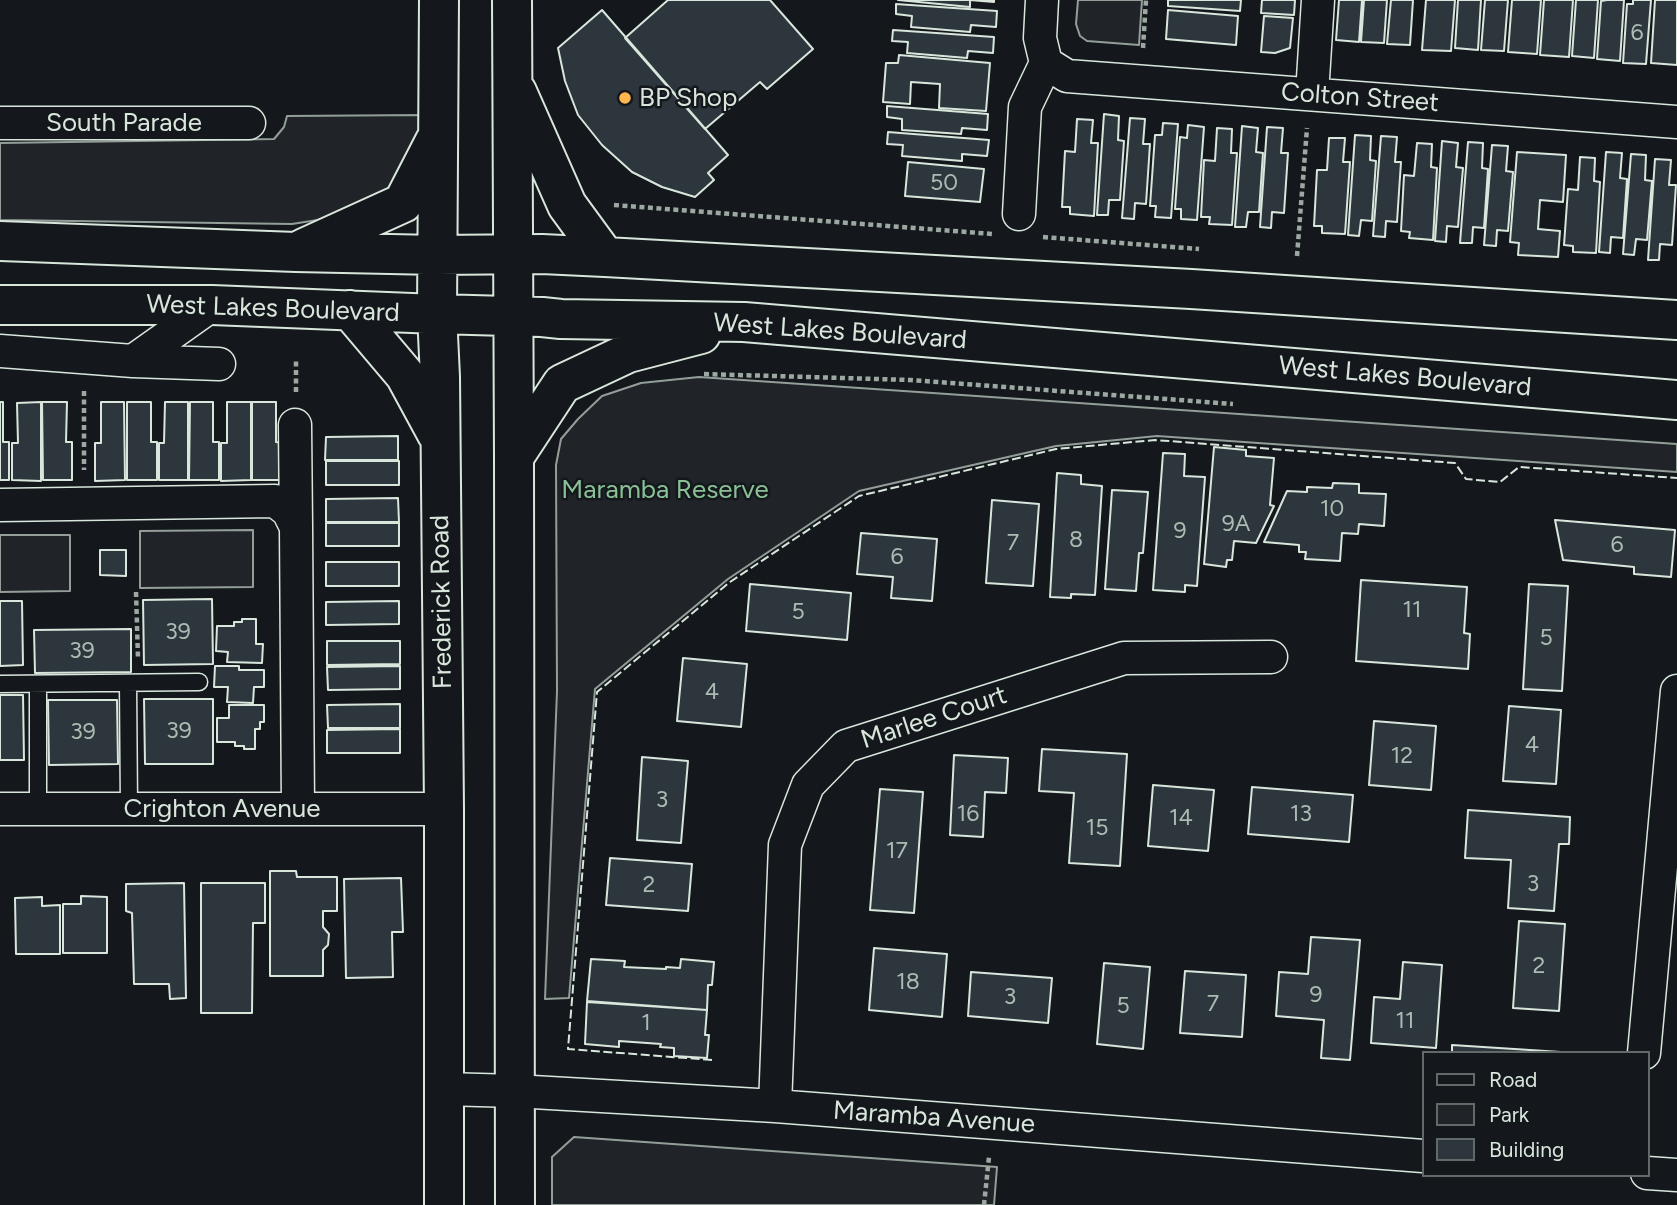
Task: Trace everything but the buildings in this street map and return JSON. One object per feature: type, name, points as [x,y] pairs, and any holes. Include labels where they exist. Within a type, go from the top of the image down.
[{"type":"main road","name":"Frederick Road","points":[[439,0],[437,314],[444,809],[444,1205]]},
{"type":"main road","points":[[512,0],[515,1205]]},
{"type":"main road","points":[[512,81],[567,205],[605,257]]},
{"type":"main road","points":[[296,252],[403,203],[438,135]]},
{"type":"main road","points":[[0,241],[296,252],[605,257],[1191,289],[1677,320]]},
{"type":"main road","name":"West Lakes Boulevard","points":[[0,304],[212,305],[561,319],[744,322],[1677,400]]},
{"type":"main road","points":[[350,310],[405,375],[440,439]]},
{"type":"main road","points":[[514,457],[562,384],[628,353],[744,322]]},
{"type":"street","points":[[1018,228],[1025,107],[1046,63],[1040,38],[1042,0]]},
{"type":"street","points":[[1312,94],[1318,0]]},
{"type":"street","name":"Colton Street","points":[[1046,63],[1068,76],[1677,122]]},
{"type":"street","name":"South Parade","points":[[0,123],[249,123]]},
{"type":"street","points":[[133,360],[212,305]]},
{"type":"street","points":[[0,351],[219,364]]},
{"type":"street","points":[[295,425],[298,809]]},
{"type":"street","points":[[0,505],[275,501],[288,511],[296,527]]},
{"type":"street","name":"Marlee Court","points":[[775,1106],[785,845],[808,785],[846,746],[1124,658],[1272,657]]},
{"type":"street","points":[[1644,1051],[1677,691]]},
{"type":"street","name":"Crighton Avenue","points":[[0,809],[444,809]]},
{"type":"street","name":"Maramba Avenue","points":[[444,1089],[775,1106],[1422,1156]]},
{"type":"street","points":[[1649,1173],[1677,1175]]},
{"type":"lane","points":[[0,684],[199,682]]},
{"type":"lane","points":[[128,683],[129,809]]},
{"type":"lane","points":[[38,684],[38,809]]},
{"type":"path","points":[[1142,50],[1146,0]]},
{"type":"path","points":[[1284,255],[1297,256],[1307,125]]},
{"type":"path","points":[[604,205],[1018,228],[1202,249]]},
{"type":"path","points":[[692,374],[911,380],[1245,405]]},
{"type":"path","points":[[83,386],[84,474]]},
{"type":"path","points":[[984,1205],[993,1123]]},
{"type":"green space","points":[[1078,0],[1142,0],[1139,45],[1087,41],[1080,36],[1076,24]]},
{"type":"green space","points":[[425,115],[420,140],[385,195],[343,216],[292,224],[0,220],[0,143],[274,139],[284,127],[287,116]]},
{"type":"green space","name":"Maramba Reserve","points":[[699,377],[1677,444],[1677,472],[1157,436],[1056,446],[859,491],[728,579],[595,689],[569,998],[545,999],[557,691],[556,465],[561,439],[602,396],[641,383]]},
{"type":"green space","points":[[253,530],[253,587],[140,588],[140,531]]},
{"type":"green space","points":[[0,535],[70,535],[70,591],[0,592]]},
{"type":"green space","points":[[574,1137],[997,1167],[994,1205],[552,1205],[552,1157]]},
{"type":"fence","points":[[712,1060],[568,1049],[597,692],[730,582],[859,496],[1056,449],[1155,440],[1455,463],[1466,479],[1500,482],[1519,467],[1677,478]]},
{"type":"place","name":"BP Shop","points":[[625,98]]}]
